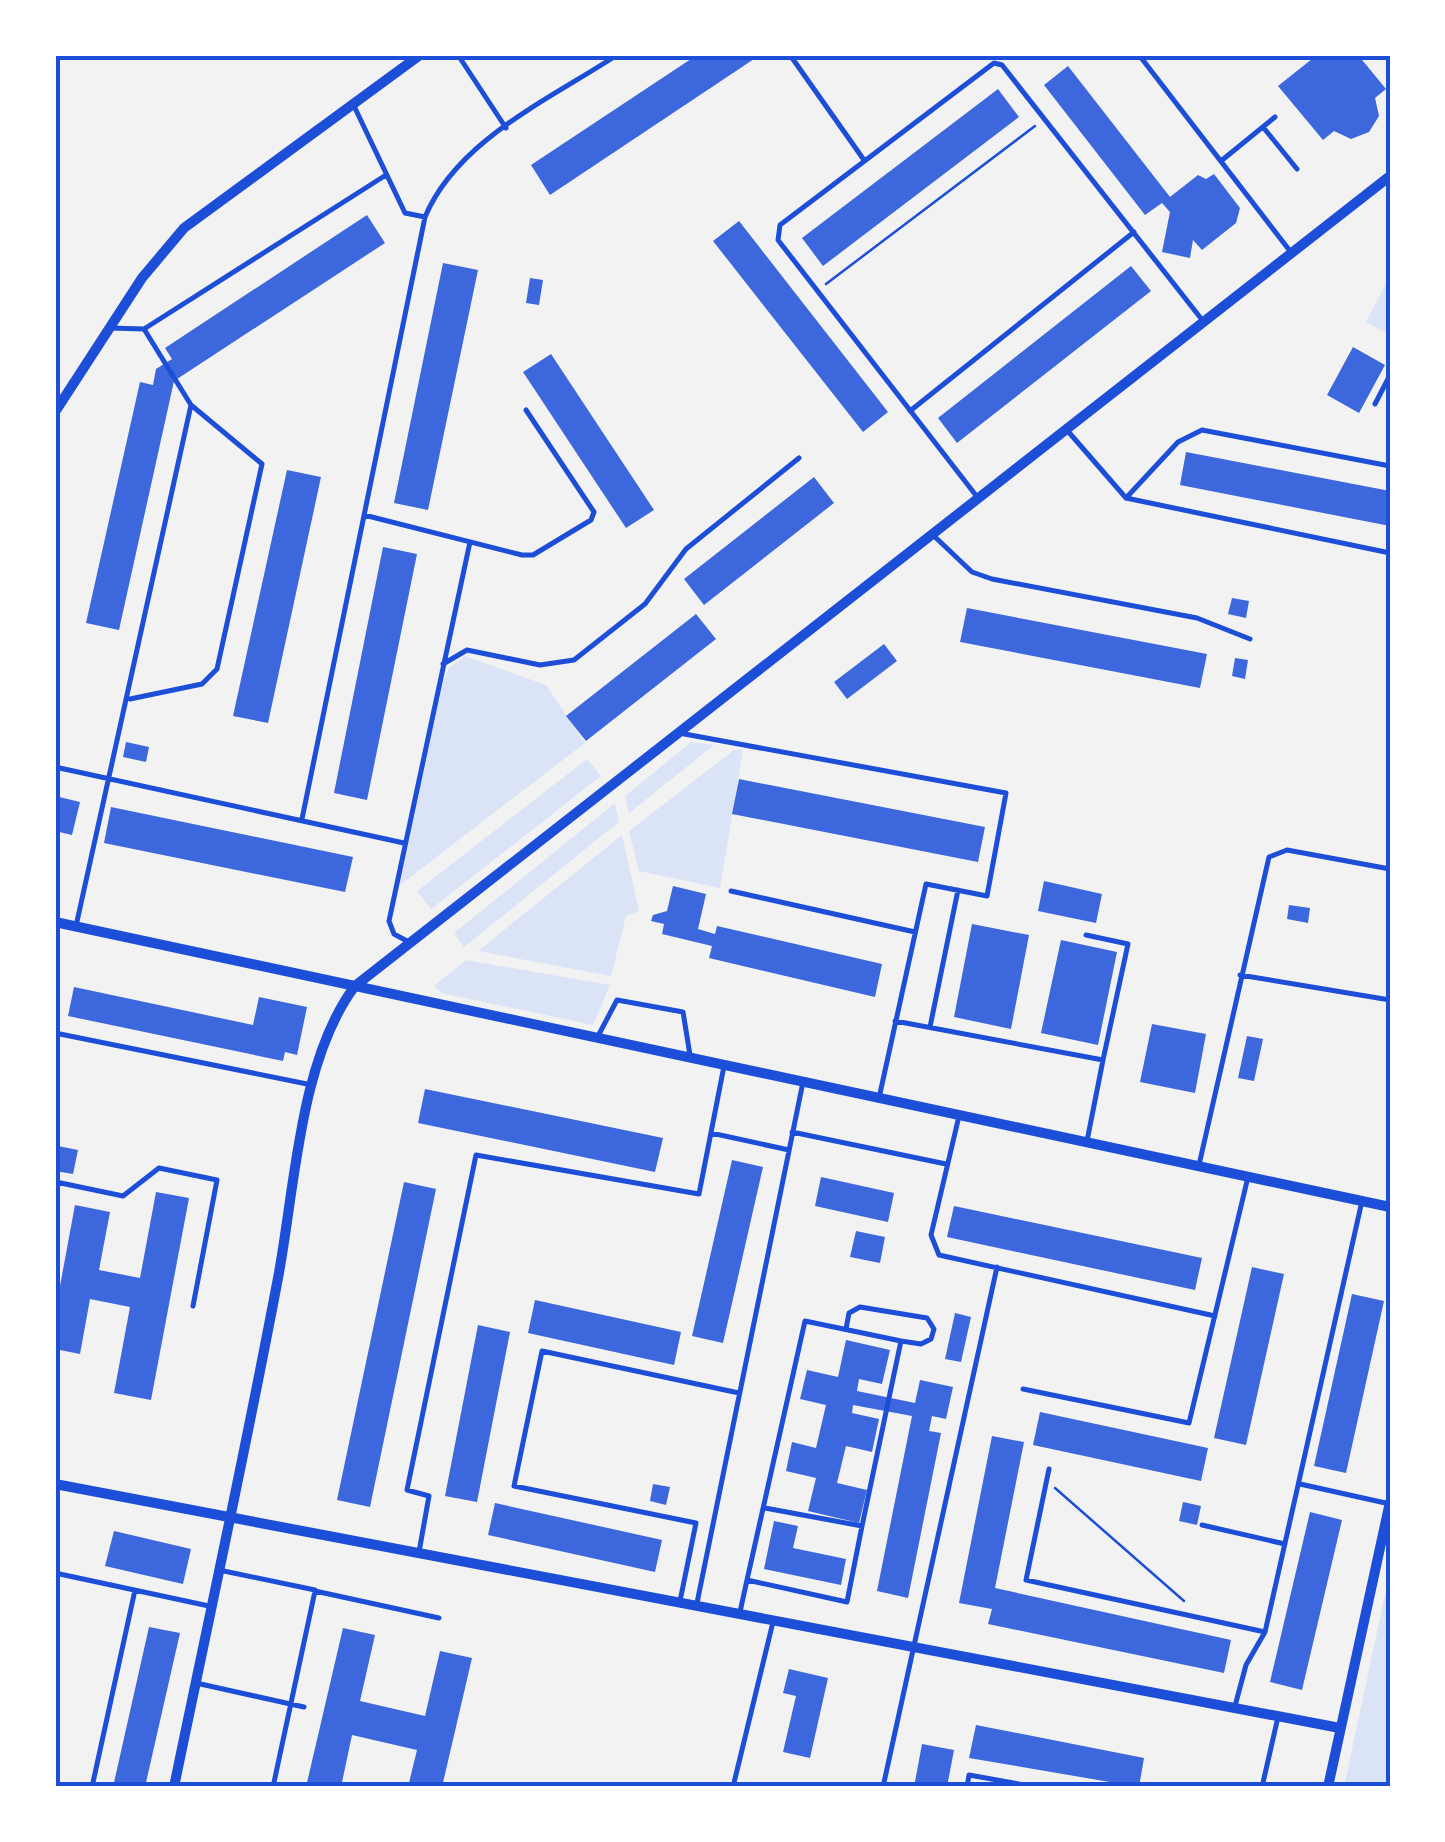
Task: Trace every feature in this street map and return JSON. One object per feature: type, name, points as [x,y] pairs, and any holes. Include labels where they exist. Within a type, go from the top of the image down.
[{"type":"street","points":[[55,412],[159,254],[184,228],[420,55]]},
{"type":"street","points":[[174,1787],[312,1086],[339,1007],[355,986],[407,941],[1390,176]]},
{"type":"street","points":[[55,922],[1390,1207]]},
{"type":"street","points":[[55,1484],[1340,1728]]},
{"type":"street","points":[[1328,1787],[1390,1503]]},
{"type":"lane","points":[[458,55],[506,128]]},
{"type":"lane","points":[[302,819],[425,217],[436,192],[453,169],[506,128],[618,55]]},
{"type":"lane","points":[[790,55],[864,160]]},
{"type":"lane","points":[[1138,55],[1292,253]]},
{"type":"lane","points":[[978,498],[778,240],[780,225],[994,64],[1002,65],[1204,322]]},
{"type":"lane","points":[[353,103],[405,214],[425,217]]},
{"type":"lane","points":[[1221,161],[1276,117]]},
{"type":"lane","points":[[1263,127],[1297,169]]},
{"type":"lane","points":[[109,328],[144,329],[386,175]]},
{"type":"lane","points":[[910,411],[1134,232]]},
{"type":"lane","points":[[130,699],[202,684],[217,670],[262,464],[191,405],[144,329]]},
{"type":"lane","points":[[1376,404],[1390,375]]},
{"type":"lane","points":[[76,926],[130,699],[191,405]]},
{"type":"lane","points":[[364,516],[533,554],[590,520],[594,512],[526,410]]},
{"type":"lane","points":[[1066,429],[1126,498],[1390,553]]},
{"type":"lane","points":[[1126,498],[1178,442],[1202,430],[1390,466]]},
{"type":"lane","points":[[443,664],[467,650],[540,665],[574,660],[645,604],[686,549],[798,458]]},
{"type":"lane","points":[[932,534],[972,572],[992,579],[1198,618],[1250,639]]},
{"type":"lane","points":[[407,941],[394,934],[390,922],[470,542]]},
{"type":"lane","points":[[676,732],[1006,794],[987,896],[926,884],[879,1098]]},
{"type":"lane","points":[[55,767],[404,843]]},
{"type":"lane","points":[[1199,1165],[1262,870],[1274,852],[1286,850],[1390,869]]},
{"type":"lane","points":[[930,1027],[958,890]]},
{"type":"lane","points":[[731,891],[915,932]]},
{"type":"lane","points":[[1086,935],[1128,944],[1088,1141]]},
{"type":"lane","points":[[1240,975],[1390,1000]]},
{"type":"lane","points":[[597,1038],[618,1000],[683,1012],[690,1058]]},
{"type":"lane","points":[[895,1021],[1103,1060]]},
{"type":"lane","points":[[55,1034],[312,1086]]},
{"type":"lane","points":[[418,1555],[429,1496],[408,1490],[476,1155],[698,1194],[724,1065]]},
{"type":"lane","points":[[696,1607],[803,1082]]},
{"type":"lane","points":[[959,1116],[931,1235],[939,1255],[1215,1316]]},
{"type":"lane","points":[[792,1132],[947,1164]]},
{"type":"lane","points":[[711,1133],[788,1150]]},
{"type":"lane","points":[[55,1187],[56,1182],[122,1196],[158,1168],[217,1180],[193,1306]]},
{"type":"lane","points":[[1023,1388],[1189,1423],[1248,1177]]},
{"type":"lane","points":[[1235,1708],[1246,1665],[1265,1632],[1362,1201]]},
{"type":"lane","points":[[883,1787],[997,1267]]},
{"type":"lane","points":[[739,1615],[805,1321],[846,1330],[921,1344],[931,1339],[934,1330],[927,1318],[860,1307],[848,1314],[846,1330]]},
{"type":"lane","points":[[747,1580],[847,1602],[901,1340]]},
{"type":"lane","points":[[679,1604],[696,1523],[514,1486],[542,1351],[739,1393]]},
{"type":"lane","points":[[1049,1469],[1026,1580],[1265,1632]]},
{"type":"lane","points":[[1300,1484],[1390,1503]]},
{"type":"lane","points":[[765,1508],[862,1526]]},
{"type":"lane","points":[[1202,1525],[1286,1544]]},
{"type":"lane","points":[[219,1570],[439,1618]]},
{"type":"lane","points":[[55,1573],[212,1606]]},
{"type":"lane","points":[[92,1787],[135,1590]]},
{"type":"lane","points":[[273,1787],[312,1594],[318,1590]]},
{"type":"lane","points":[[733,1787],[773,1622]]},
{"type":"lane","points":[[196,1683],[304,1706]]},
{"type":"lane","points":[[1262,1787],[1278,1716]]},
{"type":"lane","points":[[967,1787],[969,1774],[1036,1787]]},
{"type":"path","points":[[817,291],[1044,119]]},
{"type":"path","points":[[1046,1480],[1204,1619]]},
{"type":"shaded area","points":[[1387,282],[1390,284],[1390,335],[1366,322]]},
{"type":"shaded area","points":[[465,656],[546,685],[585,743],[400,885],[443,682],[449,668]]},
{"type":"shaded area","points":[[691,742],[714,745],[629,813],[625,796]]},
{"type":"shaded area","points":[[743,749],[720,888],[639,871],[629,831],[734,750]]},
{"type":"shaded area","points":[[587,759],[601,776],[431,909],[417,891]]},
{"type":"shaded area","points":[[615,803],[619,822],[464,947],[454,933]]},
{"type":"shaded area","points":[[622,835],[639,911],[626,916],[611,976],[478,951]]},
{"type":"shaded area","points":[[466,960],[610,985],[593,1025],[441,993],[434,986]]},
{"type":"shaded area","points":[[1390,1571],[1390,1787],[1344,1787]]},
{"type":"building","points":[[697,55],[751,55],[754,59],[550,195],[531,165]]},
{"type":"building","points":[[1317,55],[1358,55],[1386,89],[1375,98],[1379,116],[1369,132],[1351,139],[1334,131],[1323,140],[1278,86]]},
{"type":"building","points":[[1068,66],[1170,197],[1198,175],[1206,179],[1214,174],[1240,208],[1236,223],[1202,250],[1193,240],[1190,258],[1162,252],[1170,212],[1162,203],[1145,215],[1044,85]]},
{"type":"building","points":[[998,89],[1019,117],[823,266],[802,238]]},
{"type":"building","points":[[367,215],[385,243],[174,381],[119,630],[86,623],[140,382],[153,385],[156,369],[172,359],[165,348]]},
{"type":"building","points":[[739,221],[888,412],[863,432],[713,241]]},
{"type":"building","points":[[443,263],[478,270],[428,510],[394,503]]},
{"type":"building","points":[[1131,266],[1151,291],[957,443],[938,418]]},
{"type":"building","points":[[530,278],[543,280],[539,305],[526,303]]},
{"type":"building","points":[[1353,347],[1385,365],[1359,413],[1327,395]]},
{"type":"building","points":[[551,354],[654,510],[626,528],[523,372]]},
{"type":"building","points":[[1186,452],[1390,491],[1390,526],[1180,485]]},
{"type":"building","points":[[287,470],[321,477],[268,723],[233,716]]},
{"type":"building","points":[[814,477],[834,503],[704,605],[684,579]]},
{"type":"building","points":[[383,547],[417,554],[367,800],[334,793]]},
{"type":"building","points":[[1232,598],[1249,601],[1246,618],[1228,614]]},
{"type":"building","points":[[967,608],[1207,654],[1200,688],[960,642]]},
{"type":"building","points":[[696,614],[716,639],[586,741],[566,716]]},
{"type":"building","points":[[884,644],[897,661],[847,699],[834,682]]},
{"type":"building","points":[[1235,658],[1248,660],[1245,679],[1232,676]]},
{"type":"building","points":[[126,742],[149,747],[146,762],[123,757]]},
{"type":"building","points":[[739,779],[985,827],[978,862],[732,814]]},
{"type":"building","points":[[55,796],[80,802],[72,835],[55,831]]},
{"type":"building","points":[[111,807],[353,857],[345,892],[104,843]]},
{"type":"building","points":[[1044,881],[1102,894],[1096,923],[1038,911]]},
{"type":"building","points":[[673,886],[706,894],[698,929],[715,934],[717,926],[882,964],[875,997],[709,958],[712,946],[662,934],[664,924],[651,921],[653,915],[667,911]]},
{"type":"building","points":[[1289,905],[1310,908],[1308,923],[1287,919]]},
{"type":"building","points":[[972,924],[1029,935],[1011,1029],[954,1017]]},
{"type":"building","points":[[1061,940],[1117,952],[1098,1045],[1041,1033]]},
{"type":"building","points":[[74,987],[253,1025],[259,997],[307,1007],[297,1055],[285,1052],[283,1061],[68,1016]]},
{"type":"building","points":[[1152,1024],[1206,1034],[1195,1093],[1140,1082]]},
{"type":"building","points":[[1247,1036],[1263,1039],[1254,1081],[1238,1078]]},
{"type":"building","points":[[425,1089],[663,1138],[655,1172],[418,1123]]},
{"type":"building","points":[[58,1146],[78,1150],[73,1174],[55,1171]]},
{"type":"building","points":[[732,1160],[763,1167],[723,1343],[692,1336]]},
{"type":"building","points":[[821,1177],[894,1193],[888,1222],[815,1206]]},
{"type":"building","points":[[404,1182],[436,1189],[370,1507],[337,1500]]},
{"type":"building","points":[[156,1192],[189,1198],[151,1400],[114,1393],[130,1307],[90,1299],[80,1354],[55,1349],[55,1313],[75,1205],[110,1212],[99,1270],[140,1278]]},
{"type":"building","points":[[954,1206],[1202,1258],[1195,1290],[947,1237]]},
{"type":"building","points":[[856,1231],[885,1237],[880,1263],[850,1257]]},
{"type":"building","points":[[1252,1267],[1284,1274],[1246,1445],[1214,1438]]},
{"type":"building","points":[[1352,1294],[1384,1301],[1346,1473],[1314,1466]]},
{"type":"building","points":[[535,1300],[681,1332],[674,1365],[528,1333]]},
{"type":"building","points":[[955,1313],[971,1317],[961,1362],[945,1359]]},
{"type":"building","points":[[478,1325],[510,1332],[477,1502],[445,1496]]},
{"type":"building","points":[[846,1340],[890,1350],[882,1384],[859,1379],[857,1391],[915,1403],[920,1380],[953,1387],[946,1419],[932,1416],[929,1431],[941,1433],[908,1598],[877,1591],[912,1416],[853,1405],[852,1413],[879,1419],[872,1452],[846,1446],[837,1483],[867,1490],[859,1523],[808,1511],[816,1478],[786,1471],[792,1442],[816,1448],[826,1405],[800,1399],[807,1370],[838,1377]]},
{"type":"building","points":[[1040,1412],[1208,1448],[1201,1481],[1033,1445]]},
{"type":"building","points":[[992,1436],[1024,1442],[995,1588],[1231,1640],[1224,1673],[988,1624],[992,1609],[959,1603]]},
{"type":"building","points":[[653,1484],[670,1487],[666,1505],[650,1501]]},
{"type":"building","points":[[1183,1502],[1201,1506],[1197,1525],[1179,1521]]},
{"type":"building","points":[[495,1503],[662,1540],[655,1572],[488,1535]]},
{"type":"building","points":[[1310,1512],[1342,1520],[1302,1690],[1270,1682]]},
{"type":"building","points":[[774,1521],[798,1526],[793,1548],[846,1559],[841,1585],[764,1569]]},
{"type":"building","points":[[114,1531],[191,1549],[183,1584],[105,1566]]},
{"type":"building","points":[[149,1627],[180,1633],[145,1787],[113,1787]]},
{"type":"building","points":[[343,1628],[375,1635],[360,1701],[425,1716],[440,1651],[472,1658],[442,1787],[408,1787],[417,1750],[352,1735],[341,1787],[306,1787]]},
{"type":"building","points":[[789,1669],[828,1678],[810,1758],[783,1752],[796,1696],[783,1693]]},
{"type":"building","points":[[976,1725],[1144,1758],[1139,1787],[969,1758]]},
{"type":"building","points":[[922,1744],[954,1750],[947,1787],[914,1787]]}]
